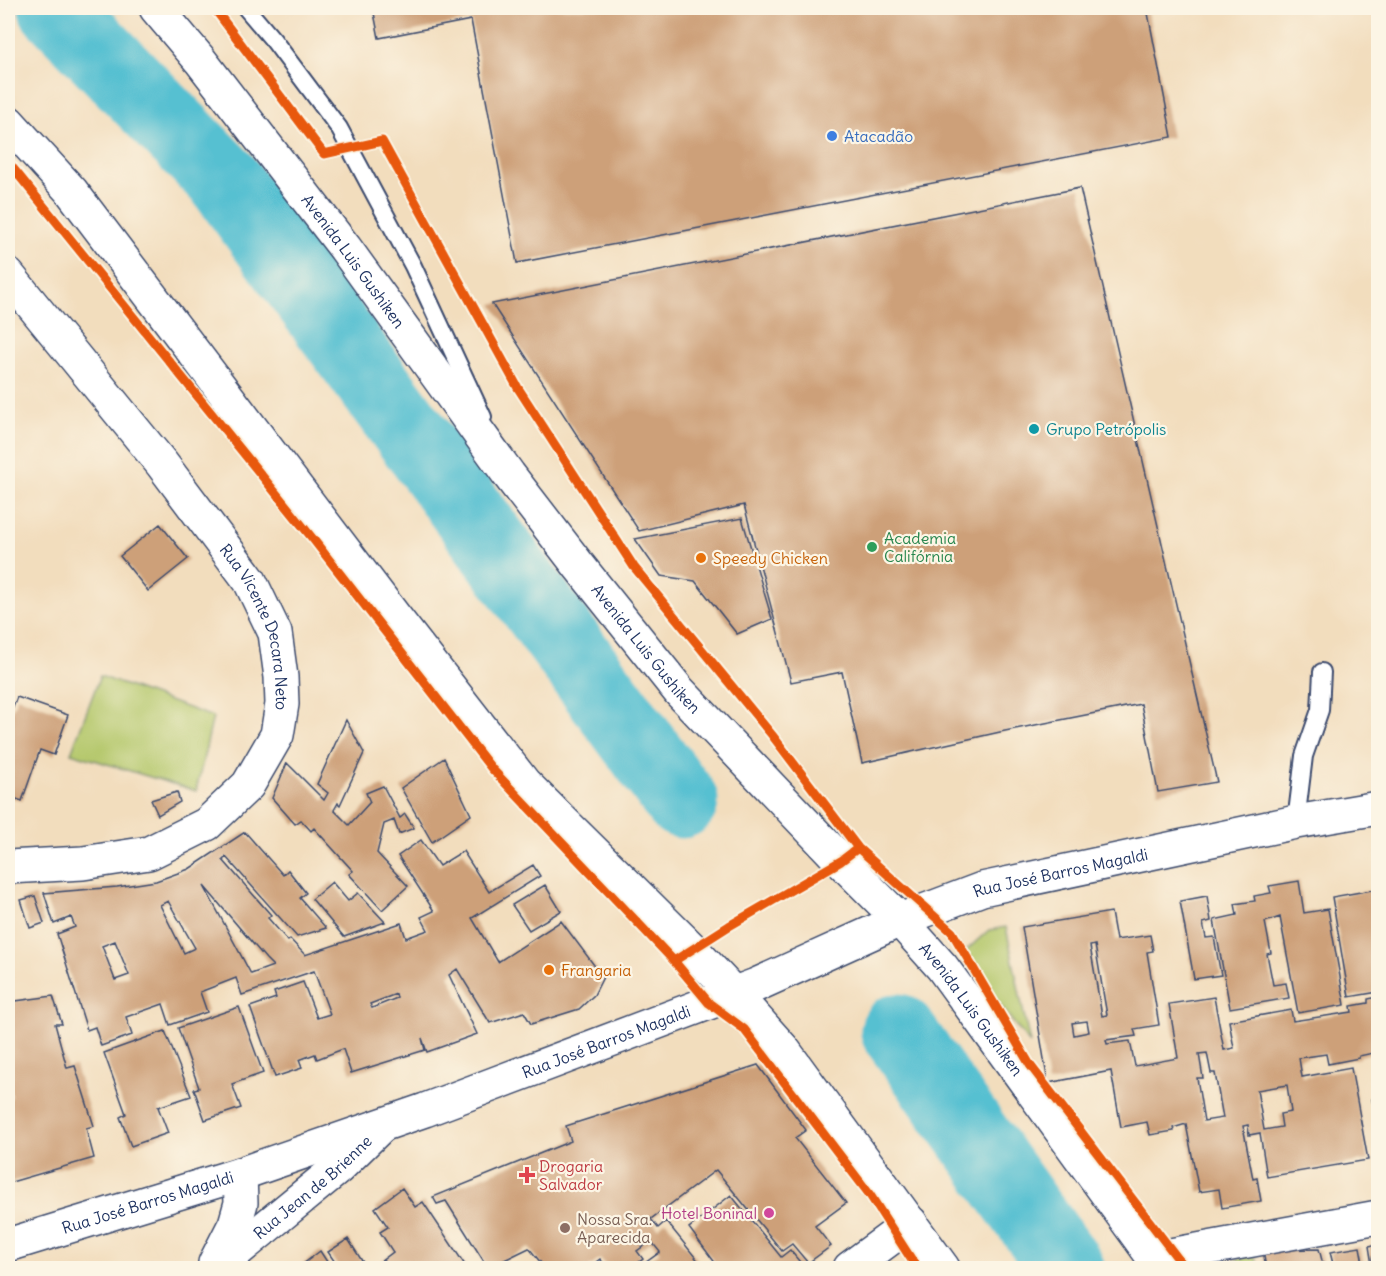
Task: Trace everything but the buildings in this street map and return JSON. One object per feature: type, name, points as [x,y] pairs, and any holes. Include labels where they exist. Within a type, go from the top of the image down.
[{"type":"main road","name":"Avenida Luis Gushiken","points":[[156,8],[200,60],[345,248],[509,476],[679,691],[900,920],[942,968],[1158,1263]]},
{"type":"main road","points":[[8,122],[72,192],[394,616],[524,783],[734,994],[783,1049],[943,1269]]},
{"type":"main road","name":"Rua Vicente Decara Neto","points":[[8,275],[162,464],[250,581],[275,633],[282,704],[277,735],[248,785],[207,824],[149,853],[83,863],[8,867]]},
{"type":"main road","name":"Rua José Barros Magaldi","points":[[8,1245],[240,1174],[380,1127],[734,994],[900,920],[982,889],[1296,822],[1378,808]]},
{"type":"main road","name":"Rua Jean de Brienne","points":[[214,1269],[338,1168],[380,1127]]},
{"type":"main road","name":"Rua Jean de Brienne","points":[[214,1269],[235,1224],[241,1203],[240,1174]]},
{"type":"main road","points":[[1158,1263],[1378,1218]]},
{"type":"main road","points":[[850,1269],[910,1223]]},
{"type":"lane","points":[[246,8],[274,41],[339,129],[413,266],[509,476]]},
{"type":"lane","points":[[1296,822],[1304,756],[1320,710],[1322,672]]},
{"type":"green space","points":[[100,676],[213,717],[196,791],[71,753]]},
{"type":"green space","points":[[1006,927],[1030,1044],[961,955],[989,930]]},
{"type":"green space","points":[[1255,1255],[1258,1268],[1231,1268],[1239,1258]]},
{"type":"waterway","points":[[56,8],[223,179],[681,801]]},
{"type":"waterway","points":[[898,1031],[1067,1268]]},
{"type":"cycle path","points":[[214,8],[324,154],[382,141],[518,388],[634,567],[772,735],[858,848],[952,932],[1030,1065],[1185,1268]]},
{"type":"cycle path","points":[[8,162],[313,539],[492,769],[674,961]]},
{"type":"cycle path","points":[[858,848],[841,861],[674,961],[709,1003],[744,1029],[870,1195],[917,1268]]},
{"type":"place","name":"Atacadão","points":[[832,136]]},
{"type":"place","name":"Grupo Petrópolis","points":[[1034,429]]},
{"type":"place","name":"Academia Califórnia","points":[[872,547]]},
{"type":"place","name":"Speedy Chicken","points":[[701,558]]},
{"type":"place","name":"Frangaria","points":[[549,970]]},
{"type":"place","name":"Drogaria Salvador","points":[[527,1175]]},
{"type":"place","name":"Hotel Boninal","points":[[769,1213]]},
{"type":"place","name":"Nossa Sra. Aparecida","points":[[565,1228]]}]
